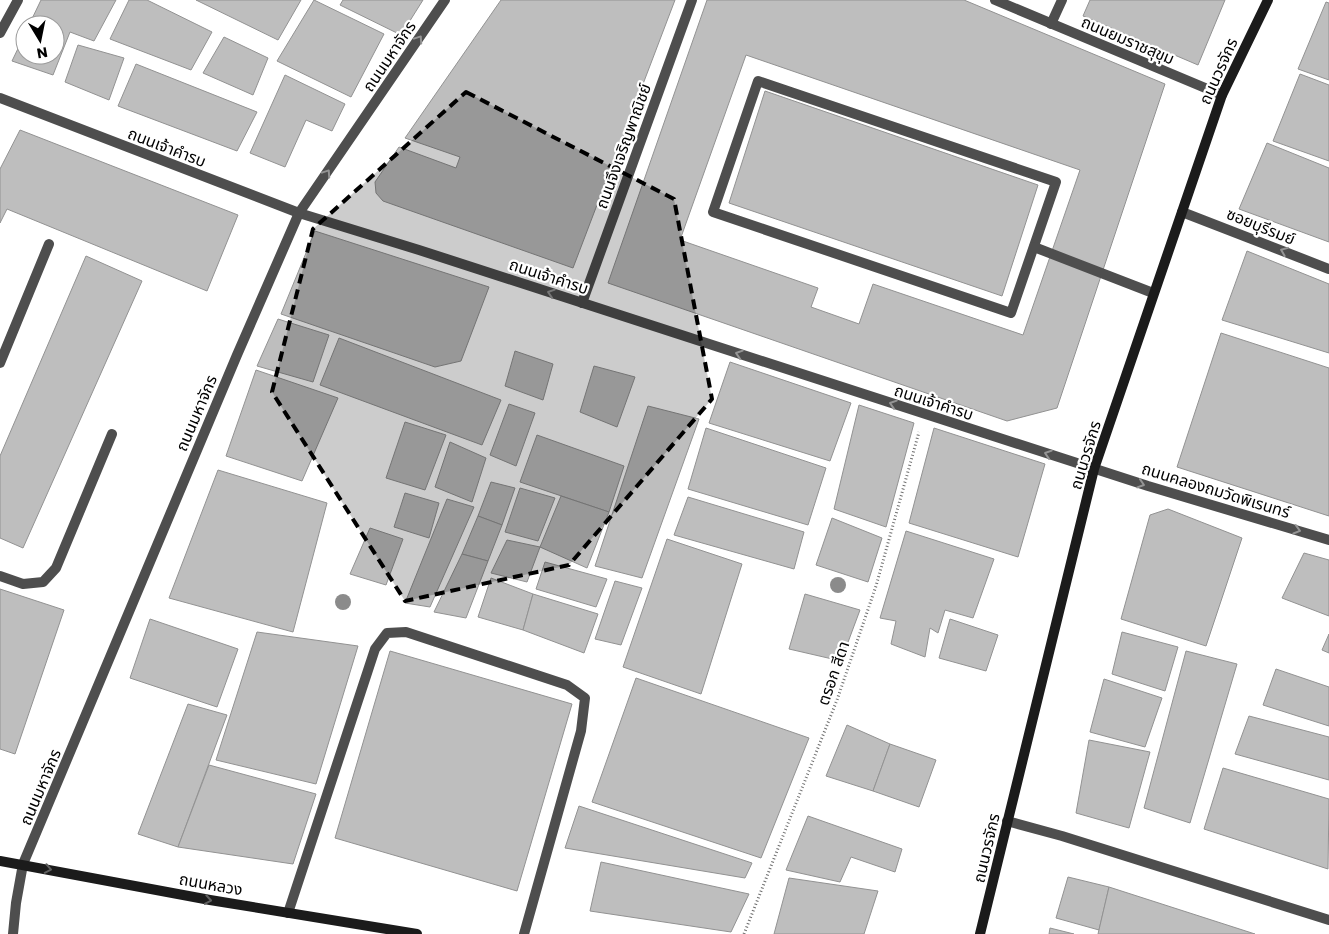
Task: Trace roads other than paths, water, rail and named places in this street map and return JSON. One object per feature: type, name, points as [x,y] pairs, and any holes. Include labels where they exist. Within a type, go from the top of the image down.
[{"type":"main road","name":"ถนนวรจักร","points":[[980,934],[1094,469],[1222,95],[1268,0]]},
{"type":"main road","name":"ถนนหลวง","points":[[0,861],[179,894],[416,934]]},
{"type":"street","points":[[0,33],[18,0]]},
{"type":"street","name":"ถนนมหาจักร","points":[[14,934],[16,903],[24,864],[237,355],[299,213],[445,0]]},
{"type":"street","name":"ถนนจึงเจริญพาณิชย์","points":[[582,303],[692,0]]},
{"type":"street","name":"ถนนยมราชสุขุม","points":[[996,0],[1222,95]]},
{"type":"street","points":[[1051,24],[1062,0]]},
{"type":"street","points":[[758,81],[1056,182],[1034,247],[1011,313],[713,212],[758,81]]},
{"type":"street","name":"ถนนเจ้าคำรบ","points":[[0,98],[299,213],[419,250],[1094,469]]},
{"type":"street","name":"ซอยบุรีรมย์","points":[[1182,212],[1329,269]]},
{"type":"street","points":[[0,363],[50,244]]},
{"type":"street","points":[[1034,247],[1153,293]]},
{"type":"street","points":[[0,576],[24,584],[43,582],[56,568],[112,434]]},
{"type":"street","name":"ถนนคลองถมวัดพิเรนทร์","points":[[1094,469],[1329,540]]},
{"type":"street","points":[[288,913],[375,649],[387,633],[406,632],[567,685],[585,698],[581,731],[524,934]]},
{"type":"street","points":[[1008,822],[1062,836],[1329,920]]}]
